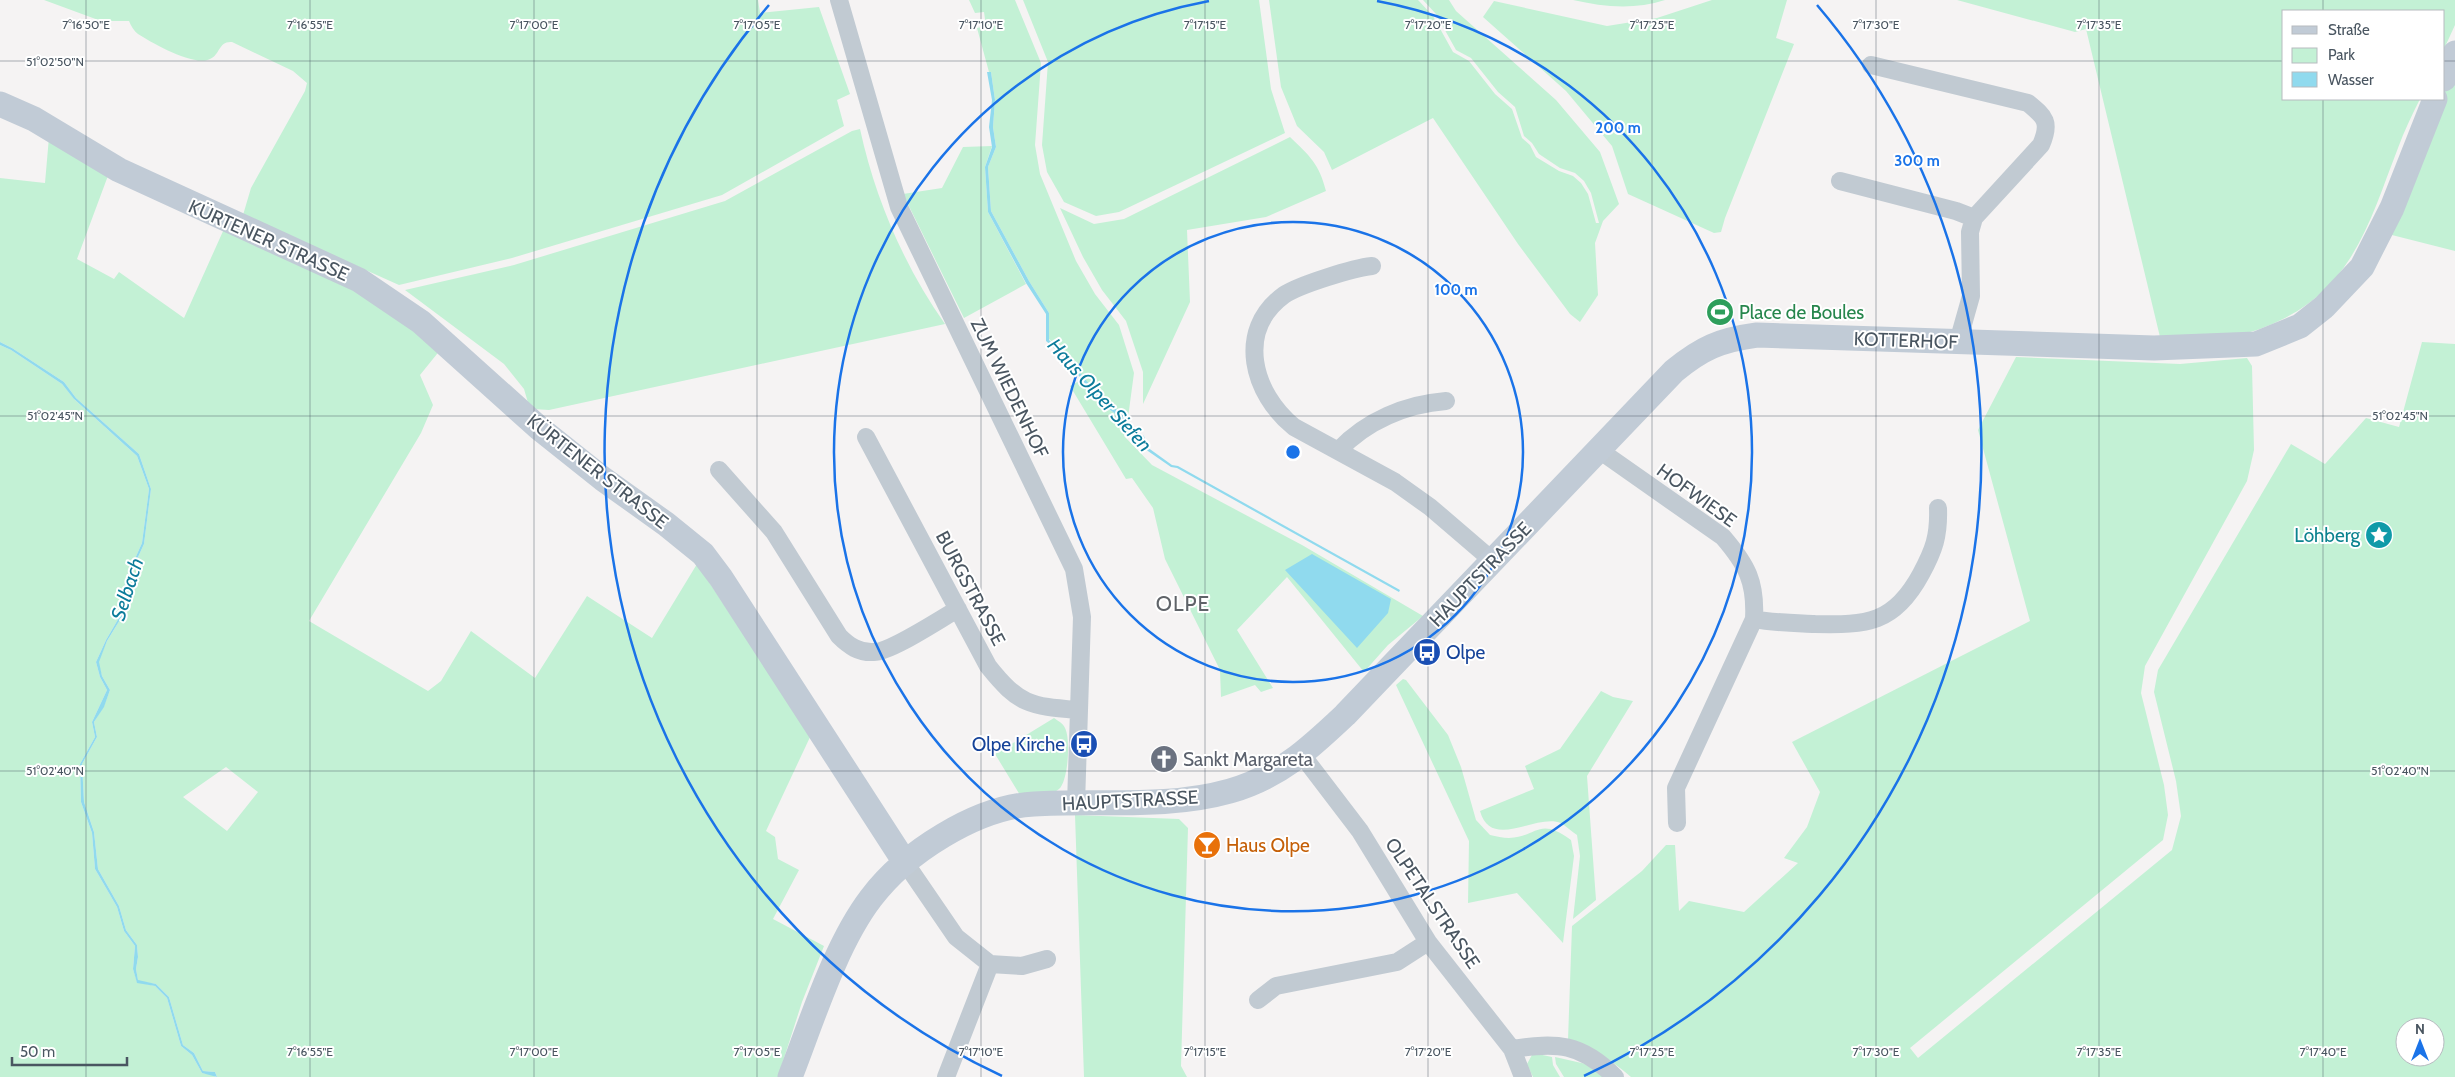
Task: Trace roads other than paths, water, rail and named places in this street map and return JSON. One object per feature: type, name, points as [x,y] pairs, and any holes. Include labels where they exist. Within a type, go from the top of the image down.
[{"type":"street","name":"ZUM WIEDENHOF","points":[[839,0],[899,207],[1074,569],[1082,617],[1076,804]]},
{"type":"street","points":[[2445,77],[2455,53]]},
{"type":"street","points":[[1871,65],[2028,103],[2043,115],[2047,130],[2042,145],[1974,218],[1970,232],[1971,296],[1958,342]]},
{"type":"street","name":"KOTTERHOF","points":[[1599,450],[1674,371],[1697,352],[1735,338],[1757,335],[1788,335],[2154,348],[2256,344],[2300,326],[2324,306],[2362,267],[2392,208],[2435,100]]},
{"type":"street","name":"KÜRTENER STRASSE","points":[[0,104],[34,118],[104,162],[181,200],[359,280],[380,292],[449,346],[539,428],[603,480],[666,524],[703,554],[721,578],[904,861]]},
{"type":"street","points":[[1840,181],[1956,211],[1974,218]]},
{"type":"street","points":[[1372,266],[1355,268],[1286,294],[1264,318],[1258,333],[1255,369],[1269,401],[1280,415],[1294,427],[1395,482],[1430,507],[1493,561]]},
{"type":"street","points":[[1339,450],[1353,435],[1371,422],[1426,402],[1446,401]]},
{"type":"street","name":"BURGSTRASSE","points":[[866,437],[988,666],[1004,686],[1018,698],[1039,706],[1078,710]]},
{"type":"street","name":"HAUPTSTRASSE","points":[[790,1077],[847,937],[871,898],[904,861],[949,831],[996,812],[1032,804],[1141,803],[1210,795],[1259,780],[1302,755],[1345,716],[1599,450]]},
{"type":"street","name":"HOFWIESE","points":[[1599,450],[1723,537],[1740,557],[1750,578],[1755,598],[1754,619],[1676,788],[1677,823]]},
{"type":"street","points":[[719,470],[774,532],[839,636],[850,647],[875,653],[889,648],[958,609]]},
{"type":"street","points":[[1754,619],[1773,622],[1847,625],[1868,622],[1888,613],[1916,583],[1930,557],[1939,531],[1938,508]]},
{"type":"street","name":"OLPETALSTRASSE","points":[[1302,755],[1360,831],[1428,942],[1512,1049],[1523,1077]]},
{"type":"street","points":[[904,861],[956,937],[990,964],[1022,966],[1047,959]]},
{"type":"street","points":[[1258,1000],[1276,986],[1397,962],[1428,942]]},
{"type":"street","points":[[946,1077],[990,964]]},
{"type":"street","points":[[1512,1049],[1542,1045],[1565,1047],[1586,1053],[1615,1077]]},
{"type":"water","name":"Haus Olper Siefen","points":[[987,72],[991,72],[995,100],[993,127],[996,147],[988,167],[991,211],[1029,281],[1049,313],[1049,340],[1069,359],[1098,395],[1103,395],[1110,401],[1110,405],[1128,418],[1127,425],[1144,436],[1147,447],[1172,465],[1178,466],[1400,590],[1399,592],[1177,468],[1171,467],[1145,449],[1138,434],[1125,429],[1124,420],[1106,407],[1106,403],[1101,398],[1097,398],[1066,361],[1046,341],[1046,314],[1026,283],[988,212],[985,167],[992,147],[989,127],[992,100]]},
{"type":"water","points":[[0,342],[64,382],[76,398],[139,454],[151,489],[144,544],[127,581],[126,610],[107,641],[99,662],[102,676],[110,690],[104,707],[94,722],[97,737],[82,764],[84,802],[94,832],[98,869],[119,906],[126,930],[137,945],[136,969],[138,980],[156,984],[169,997],[183,1045],[194,1053],[203,1071],[215,1072],[217,1077],[202,1073],[192,1055],[181,1046],[167,998],[155,986],[137,983],[133,969],[135,946],[124,931],[117,907],[95,869],[92,833],[81,802],[80,764],[95,737],[92,722],[107,690],[100,677],[96,662],[106,640],[124,609],[125,581],[142,543],[149,489],[137,456],[74,399],[62,384],[11,350],[0,345]]},
{"type":"water","points":[[1312,554],[1391,599],[1388,613],[1357,648],[1285,570]]},
{"type":"place","name":"Place de Boules","points":[[1720,312]]},
{"type":"place","name":"Löhberg","points":[[2379,535]]},
{"type":"place","name":"Olpe","points":[[1427,652]]},
{"type":"place","name":"Olpe Kirche","points":[[1084,744]]},
{"type":"place","name":"Sankt Margareta","points":[[1164,759]]},
{"type":"place","name":"Haus Olpe","points":[[1207,845]]},
{"type":"district","name":"OLPE","points":[[1183,604]]},
{"type":"water label","name":"Selbach","points":[[127,589]]}]
